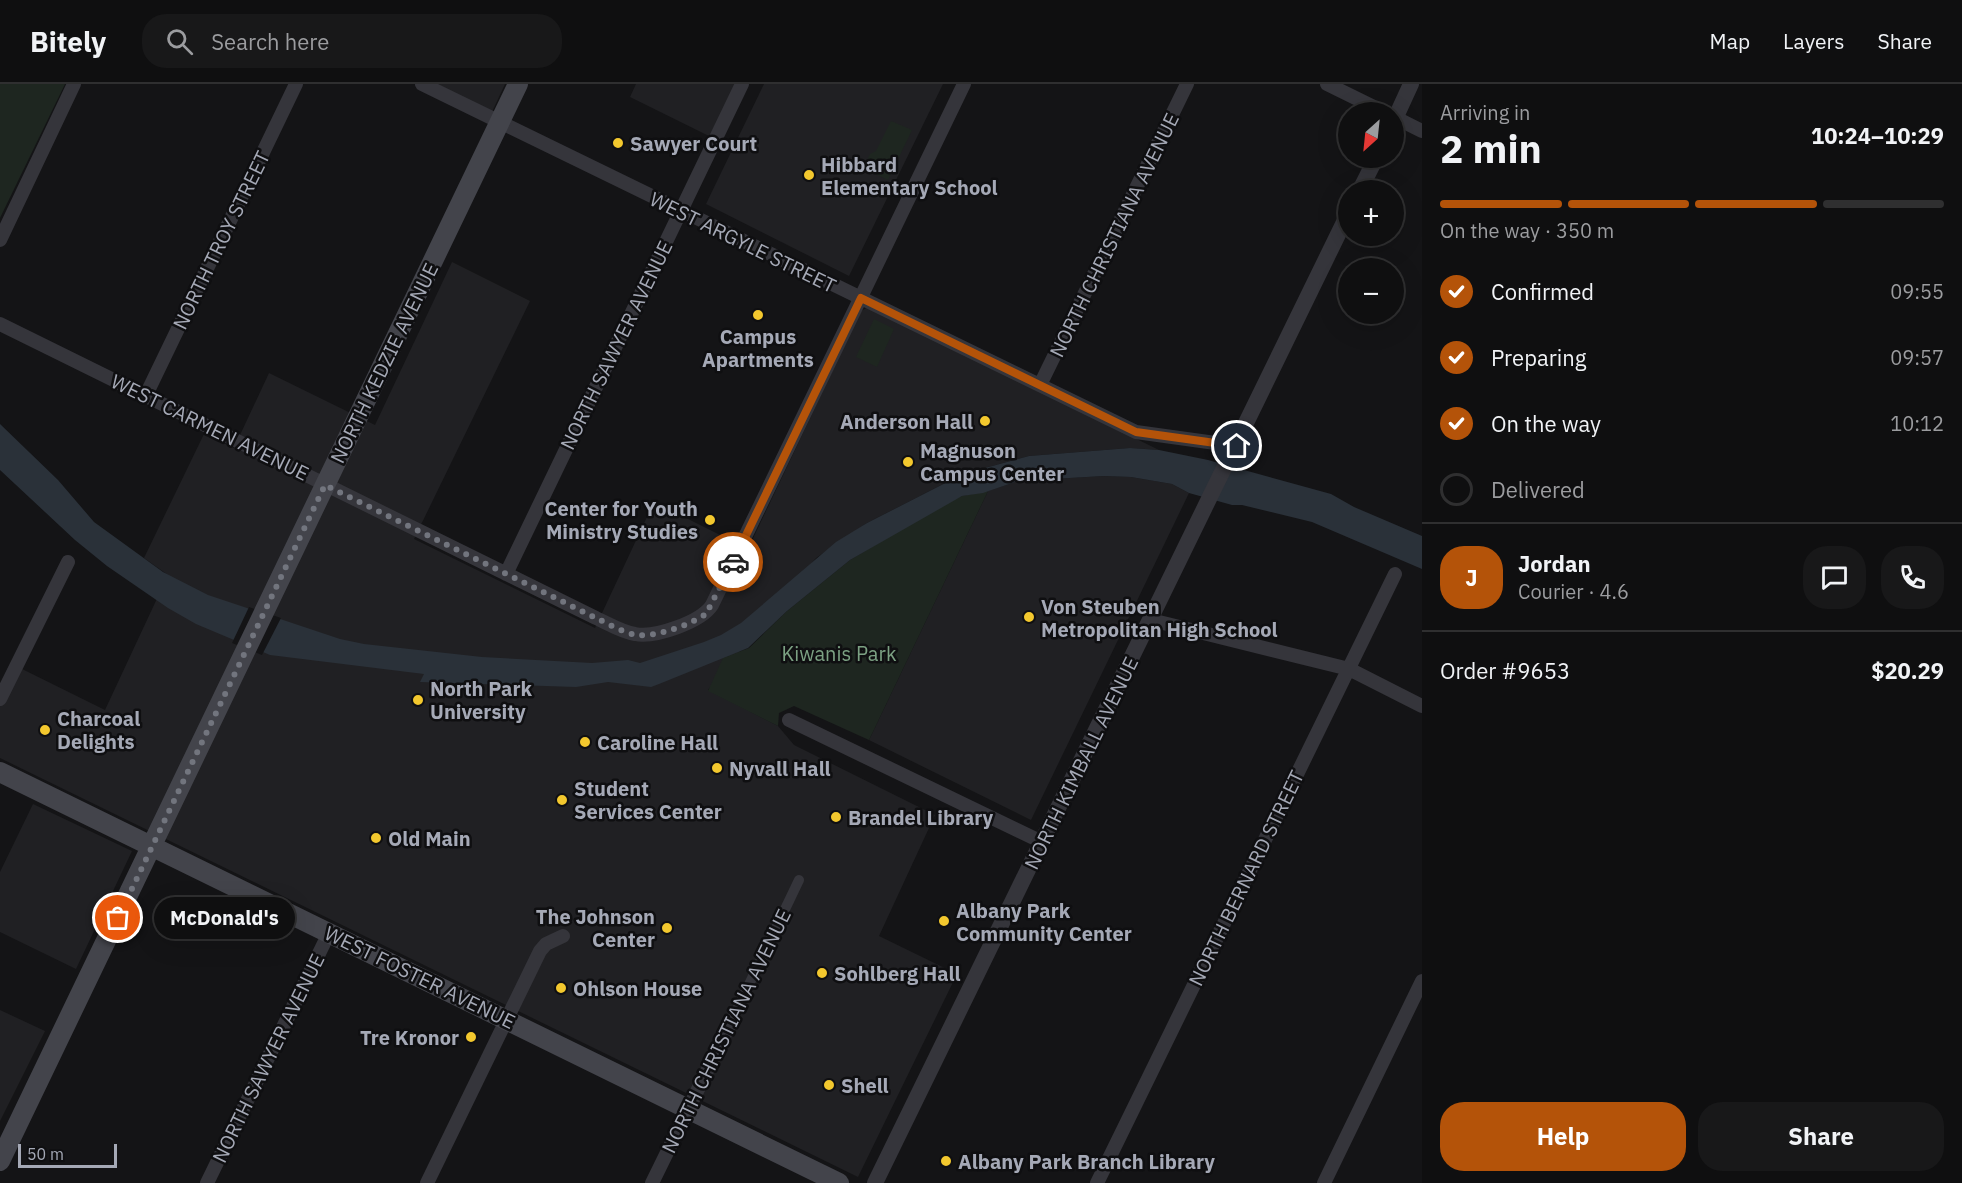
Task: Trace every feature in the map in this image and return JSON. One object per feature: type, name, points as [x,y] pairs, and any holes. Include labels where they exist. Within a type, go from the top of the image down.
[{"type":"main road","name":"NORTH KEDZIE AVENUE","points":[[0,1161],[518,84]]},
{"type":"main road","name":"WEST FOSTER AVENUE","points":[[0,772],[839,1183]]},
{"type":"street","points":[[0,240],[74,84]]},
{"type":"street","name":"NORTH TROY STREET","points":[[146,395],[296,84]]},
{"type":"street","name":"WEST ARGYLE STREET","points":[[422,84],[1136,432],[1234,453]]},
{"type":"street","name":"NORTH SAWYER AVENUE","points":[[506,574],[742,84]]},
{"type":"street","points":[[861,298],[964,84]]},
{"type":"street","name":"NORTH CHRISTIANA AVENUE","points":[[1040,385],[1187,84]]},
{"type":"street","points":[[1327,84],[1362,102]]},
{"type":"street","points":[[1401,102],[1411,84]]},
{"type":"street","points":[[1404,123],[1422,131]]},
{"type":"street","name":"NORTH KIMBALL AVENUE","points":[[875,1183],[1234,453],[1338,235]]},
{"type":"street","name":"WEST CARMEN AVENUE","points":[[0,324],[596,618],[638,635],[653,634],[698,619],[712,605],[861,298]]},
{"type":"street","points":[[0,699],[68,561]]},
{"type":"street","name":"NORTH BERNARD STREET","points":[[1097,1183],[1395,574]]},
{"type":"street","points":[[1151,620],[1348,669],[1422,706]]},
{"type":"street","points":[[789,720],[1042,842]]},
{"type":"street","name":"NORTH CHRISTIANA AVENUE","points":[[652,1183],[799,880]]},
{"type":"street","name":"NORTH SAWYER AVENUE","points":[[207,1183],[329,933]]},
{"type":"street","points":[[428,1183],[540,951],[546,944],[563,936]]},
{"type":"street","points":[[1324,1183],[1422,981]]},
{"type":"shaded area","points":[[429,84],[505,84],[491,114]]},
{"type":"shaded area","points":[[636,84],[737,84],[711,137],[630,97]]},
{"type":"shaded area","name":"Hibbard Elementary School","points":[[764,84],[943,84],[849,276],[706,204]]},
{"type":"shaded area","name":"North Park University","points":[[452,262],[530,301],[414,539],[595,628],[654,502],[748,549],[861,311],[868,307],[1159,450],[1130,448],[1029,456],[963,474],[867,523],[816,558],[708,690],[778,726],[794,745],[935,815],[879,936],[957,974],[858,1177],[0,758],[0,698],[16,666],[105,710],[168,575],[144,558],[204,434],[234,448],[269,373],[375,425]]},
{"type":"shaded area","points":[[0,424],[58,480],[94,522],[163,572],[208,595],[340,639],[364,644],[482,657],[592,663],[628,660],[640,663],[704,642],[741,623],[836,542],[867,523],[963,474],[1029,456],[1130,448],[1159,450],[1208,460],[1331,494],[1354,507],[1422,536],[1422,569],[1312,522],[1242,505],[1232,505],[1189,493],[1172,484],[1131,477],[1104,476],[1018,481],[983,493],[962,496],[850,560],[787,611],[748,648],[651,687],[608,682],[576,687],[420,682],[424,674],[270,655],[196,624],[168,608],[107,566],[75,540],[0,470]]},
{"type":"shaded area","name":"Von Steuben Metropolitan High School","points":[[1104,476],[1131,477],[1172,484],[1189,493],[1031,820],[869,740],[988,491],[1018,481]]},
{"type":"shaded area","points":[[33,804],[132,851],[76,969],[0,932],[0,872]]},
{"type":"shaded area","points":[[0,1010],[45,1031],[0,1121]]},
{"type":"green space","points":[[0,84],[65,84],[0,218]]},
{"type":"green space","points":[[891,121],[912,130],[888,180],[863,168],[870,154],[876,151]]},
{"type":"green space","points":[[874,319],[894,329],[877,367],[856,357]]},
{"type":"green space","name":"Kiwanis Park","points":[[988,491],[869,740],[794,706],[779,713],[778,726],[708,691],[723,658],[749,648],[787,611],[850,560],[943,504],[962,496]]},
{"type":"pier","points":[[249,607],[281,618],[262,655],[232,643]]},
{"type":"way so far","points":[[118,918],[325,485],[621,630],[638,635],[653,634],[698,619],[706,614],[733,562]]},
{"type":"place","name":"Sawyer Court","points":[[618,143]]},
{"type":"place","name":"Hibbard Elementary School","points":[[809,175]]},
{"type":"place","name":"Campus Apartments","points":[[758,315]]},
{"type":"place","name":"Anderson Hall","points":[[985,421]]},
{"type":"place","name":"Magnuson Campus Center","points":[[908,462]]},
{"type":"place","name":"Center for Youth Ministry Studies","points":[[710,520]]},
{"type":"place","name":"Von Steuben Metropolitan High School","points":[[1029,617]]},
{"type":"place","name":"North Park University","points":[[418,700]]},
{"type":"place","name":"Charcoal Delights","points":[[45,730]]},
{"type":"place","name":"Caroline Hall","points":[[585,742]]},
{"type":"place","name":"Nyvall Hall","points":[[717,768]]},
{"type":"place","name":"Student Services Center","points":[[562,800]]},
{"type":"place","name":"Brandel Library","points":[[836,817]]},
{"type":"place","name":"Old Main","points":[[376,838]]},
{"type":"place","name":"McDonald's","points":[[118,918]]},
{"type":"place","name":"Albany Park Community Center","points":[[944,921]]},
{"type":"place","name":"The Johnson Center","points":[[667,928]]},
{"type":"place","name":"Sohlberg Hall","points":[[822,973]]},
{"type":"place","name":"Ohlson House","points":[[561,988]]},
{"type":"place","name":"Tre Kronor","points":[[471,1037]]},
{"type":"place","name":"Shell","points":[[829,1085]]},
{"type":"place","name":"Albany Park Branch Library","points":[[946,1161]]},
{"type":"route","points":[[733,562],[861,298],[1136,432],[1237,446]]}]
